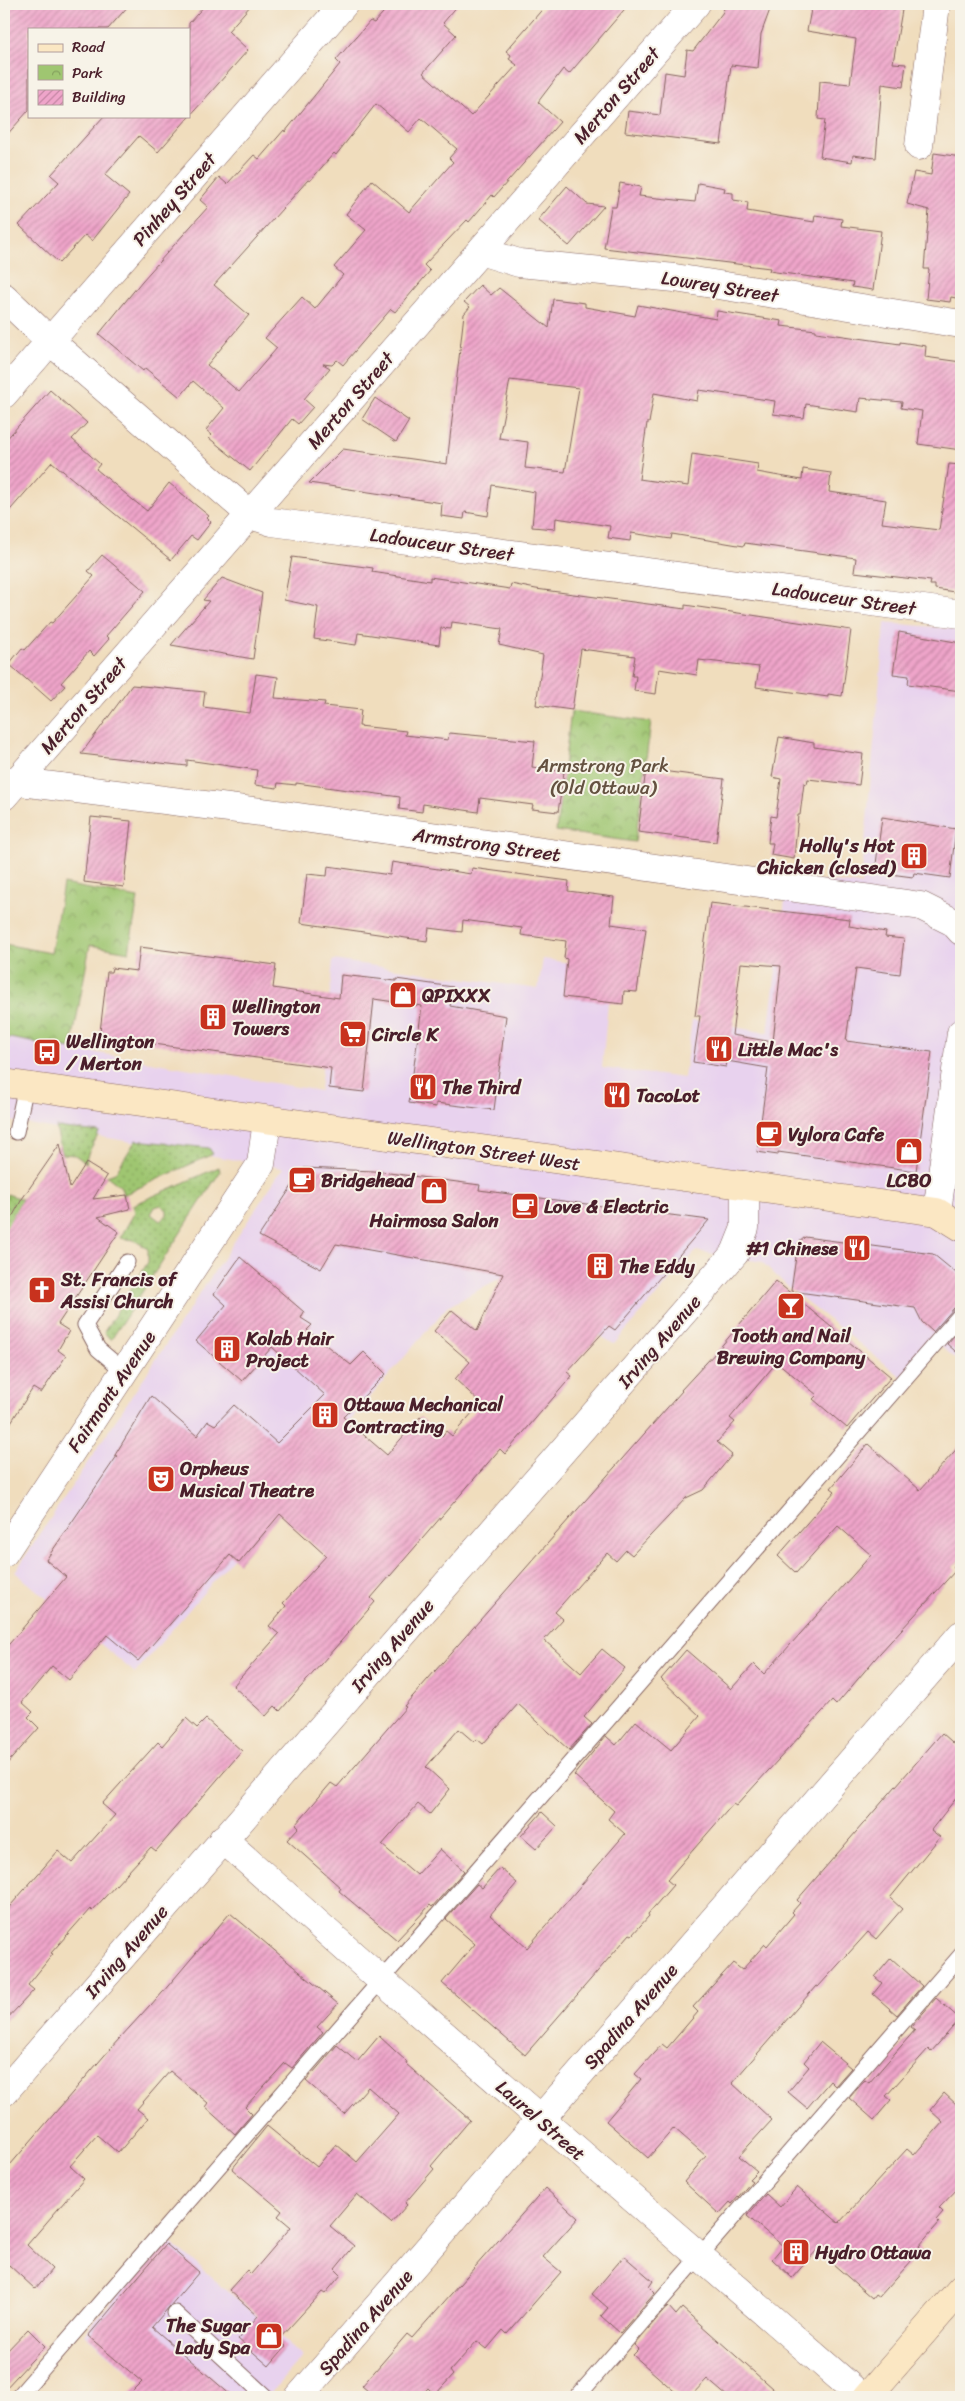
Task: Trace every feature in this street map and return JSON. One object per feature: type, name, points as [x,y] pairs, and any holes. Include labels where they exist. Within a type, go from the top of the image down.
[{"type":"main road","name":"Wellington Street West","points":[[15,1085],[937,1212],[961,1227]]},
{"type":"main road","points":[[867,2397],[961,2289]]},
{"type":"street","name":"Pinhey Street","points":[[4,394],[344,4]]},
{"type":"street","name":"Merton Street","points":[[8,786],[251,514],[696,4]]},
{"type":"street","points":[[919,146],[936,4]]},
{"type":"street","name":"Lowrey Street","points":[[480,251],[519,263],[675,278],[961,324]]},
{"type":"street","name":"Ladouceur Street","points":[[4,297],[50,341],[251,514],[272,522],[961,614]]},
{"type":"street","name":"Armstrong Street","points":[[8,786],[288,816],[921,906],[953,922],[961,931]]},
{"type":"street","points":[[937,1212],[961,1033]]},
{"type":"street","name":"Fairmont Avenue","points":[[4,1553],[261,1164],[267,1121]]},
{"type":"street","name":"Irving Avenue","points":[[4,2092],[735,1253],[745,1228],[745,1185]]},
{"type":"street","name":"Spadina Avenue","points":[[299,2397],[961,1635]]},
{"type":"street","name":"Laurel Street","points":[[223,1839],[381,1980],[862,2397]]},
{"type":"lane","points":[[15,1085],[16,1132]]},
{"type":"lane","points":[[124,1372],[98,1349],[85,1325],[127,1262]]},
{"type":"lane","points":[[18,2397],[961,1314]]},
{"type":"lane","points":[[577,2397],[961,1955]]},
{"type":"lane","points":[[175,2313],[266,2397]]},
{"type":"shaded area","points":[[885,623],[961,629],[961,1363],[936,1342],[903,1378],[789,1288],[762,1262],[696,1251],[614,1344],[502,1277],[447,1307],[135,1673],[15,1572],[283,1168],[4,1120],[4,1037],[320,1091],[333,960],[538,989],[543,959],[611,969],[602,1068],[684,1078],[692,1020],[768,1033],[788,877],[861,885]]},
{"type":"shaded area","points":[[166,2238],[303,2356],[267,2397],[158,2397],[84,2334]]},
{"type":"green space","name":"Armstrong Park (Old Ottawa)","points":[[571,711],[651,722],[635,842],[556,831]]},
{"type":"green space","points":[[63,884],[138,898],[129,952],[90,945],[71,1049],[4,1037],[4,944],[51,953]]},
{"type":"green space","points":[[56,1127],[99,1132],[88,1154],[86,1163],[75,1155],[62,1154]]},
{"type":"green space","points":[[136,1140],[209,1148],[213,1154],[123,1195],[121,1187],[107,1176],[115,1173]]},
{"type":"green space","points":[[219,1167],[220,1172],[111,1340],[104,1332],[148,1262],[148,1249],[134,1240],[120,1238],[135,1212],[133,1205]],"holes":[[[161,1205],[167,1210],[167,1215],[160,1221],[151,1214],[155,1207]]]},
{"type":"green space","points":[[7,1194],[22,1199],[6,1229],[4,1227],[4,1198]]},
{"type":"building","points":[[4,4],[130,4],[109,28],[28,28],[28,111],[4,138]]},
{"type":"building","points":[[206,4],[252,4],[228,31],[248,50],[190,116],[190,28],[189,23]]},
{"type":"building","points":[[391,4],[459,4],[443,23],[456,35],[423,73],[471,116],[517,65],[509,59],[511,55],[506,51],[547,4],[629,4],[569,74],[563,69],[538,102],[560,122],[494,197],[492,195],[469,222],[467,220],[424,265],[430,271],[395,312],[391,309],[343,365],[337,360],[332,365],[323,364],[330,368],[304,399],[313,407],[298,424],[292,419],[250,471],[209,438],[212,435],[206,430],[224,408],[193,381],[180,397],[145,368],[143,371],[99,334],[142,281],[208,207],[200,200],[219,177],[227,184],[254,155],[259,159],[284,130],[285,132],[340,64],[336,60],[370,21],[374,23]],"holes":[[[376,104],[409,132],[421,118],[457,149],[449,158],[453,162],[409,212],[372,180],[346,214],[366,230],[334,267],[343,275],[315,309],[302,297],[265,338],[277,348],[239,392],[207,365],[249,315],[214,285],[308,180],[310,181],[334,153],[336,155]]]},
{"type":"building","points":[[725,4],[772,4],[761,34],[758,68],[731,65],[721,144],[625,132],[628,111],[660,115],[665,72],[684,75],[687,50],[693,51],[723,12]]},
{"type":"building","points":[[812,4],[882,4],[881,7],[902,10],[893,63],[906,64],[903,87],[882,84],[876,158],[853,155],[852,162],[820,157],[825,120],[818,119],[820,81],[850,84],[856,39],[807,31]]},
{"type":"building","points":[[102,118],[188,118],[158,152],[139,136],[105,175],[129,195],[92,241],[85,235],[59,263],[19,225],[59,182],[51,175]]},
{"type":"building","points":[[934,153],[961,157],[961,299],[951,297],[950,302],[926,299],[929,269],[924,269],[929,210],[907,204],[914,172],[931,175]]},
{"type":"building","points":[[620,183],[641,187],[639,196],[695,202],[698,183],[725,188],[724,192],[733,193],[733,200],[748,202],[747,211],[814,222],[815,215],[842,219],[841,226],[881,231],[873,290],[852,287],[853,283],[769,271],[770,268],[604,248],[611,207],[616,207]]},
{"type":"building","points":[[567,186],[587,204],[604,206],[569,246],[538,220]]},
{"type":"building","points":[[480,285],[491,295],[499,288],[549,328],[553,299],[585,303],[585,307],[635,316],[638,305],[716,319],[717,311],[782,321],[781,326],[816,330],[816,332],[926,346],[925,357],[961,362],[961,450],[918,444],[922,411],[901,408],[902,402],[860,398],[858,412],[806,404],[804,418],[773,414],[775,401],[699,390],[697,401],[654,393],[649,423],[647,423],[639,479],[688,486],[692,454],[758,464],[757,472],[802,480],[803,469],[831,473],[829,492],[886,500],[882,523],[939,530],[949,464],[961,465],[961,593],[935,589],[935,585],[930,585],[931,581],[854,572],[856,558],[745,543],[744,546],[672,534],[671,539],[631,533],[630,541],[608,538],[610,526],[556,518],[555,529],[532,527],[535,492],[492,485],[488,516],[465,512],[464,519],[441,516],[442,503],[309,483],[343,449],[447,464],[464,314],[470,307],[464,302]],"holes":[[[510,380],[579,388],[565,472],[525,468],[528,442],[499,438]]]},
{"type":"building","points":[[50,390],[87,423],[72,439],[100,464],[96,469],[133,500],[147,511],[169,483],[209,516],[207,518],[211,522],[197,540],[191,536],[171,560],[52,462],[4,517],[4,442]]},
{"type":"building","points":[[375,398],[409,421],[396,442],[362,419]]},
{"type":"building","points":[[102,555],[145,591],[106,636],[109,639],[94,656],[89,651],[61,683],[65,686],[51,701],[9,664],[22,648],[25,650],[50,622],[52,623],[94,576],[88,571]]},
{"type":"building","points":[[292,557],[373,568],[372,572],[430,581],[430,577],[510,589],[511,584],[685,609],[685,605],[851,630],[842,696],[828,694],[828,697],[756,687],[759,667],[699,660],[697,675],[659,669],[656,694],[634,691],[636,676],[632,676],[635,656],[581,649],[572,710],[536,705],[543,655],[499,645],[502,629],[452,622],[451,629],[441,628],[439,645],[358,633],[356,645],[314,639],[318,607],[284,600]]},
{"type":"building","points":[[222,578],[262,593],[253,659],[171,645],[209,601],[203,600]]},
{"type":"building","points":[[899,632],[961,643],[961,691],[908,684],[909,676],[893,674]]},
{"type":"building","points":[[256,674],[278,677],[275,698],[325,702],[324,706],[361,710],[359,726],[406,731],[405,735],[448,740],[449,733],[535,741],[532,767],[564,772],[558,812],[532,809],[533,805],[480,798],[478,812],[423,804],[422,812],[399,809],[400,797],[296,783],[296,785],[278,783],[277,788],[255,785],[257,770],[187,760],[187,766],[81,754],[132,685],[205,692],[203,707],[250,713]]},
{"type":"building","points":[[779,737],[814,743],[814,747],[863,754],[859,785],[808,779],[807,784],[804,783],[800,815],[798,815],[794,859],[771,855],[773,843],[768,843],[771,816],[776,817],[781,779],[772,777]]},
{"type":"building","points":[[646,769],[724,779],[716,842],[638,832]]},
{"type":"building","points":[[91,817],[131,821],[124,887],[84,882]]},
{"type":"building","name":"Holly's Hot Chicken (closed)","points":[[882,817],[956,829],[950,878],[914,873],[913,877],[875,872]]},
{"type":"building","points":[[392,862],[471,874],[472,868],[569,881],[568,891],[614,897],[611,924],[646,929],[637,992],[624,991],[623,1004],[563,997],[567,959],[564,958],[566,941],[521,935],[522,928],[463,920],[462,932],[429,928],[427,941],[301,923],[307,874],[327,876],[328,866],[390,875]]},
{"type":"building","points":[[710,903],[850,919],[849,926],[886,932],[885,937],[904,939],[900,974],[856,968],[846,1041],[932,1052],[916,1171],[778,1152],[778,1155],[757,1152],[768,1068],[727,1061],[726,1067],[693,1062],[700,1016],[695,1016]],"holes":[[[741,963],[781,966],[773,1042],[732,1035]]]},
{"type":"building","points":[[140,947],[276,965],[273,988],[339,998],[341,975],[396,981],[396,979],[453,987],[450,1006],[506,1016],[494,1110],[436,1103],[436,1107],[409,1103],[422,1006],[374,999],[364,1092],[329,1088],[331,1068],[102,1037],[102,1032],[100,1032],[107,972],[111,972],[112,968],[137,971]]},
{"type":"building","name":"St. Francis of Assisi Church","points":[[60,1144],[70,1188],[86,1163],[107,1176],[93,1199],[127,1195],[130,1209],[98,1217],[119,1232],[58,1324],[69,1331],[58,1350],[66,1356],[41,1393],[33,1388],[4,1433],[4,1232],[22,1199]]},
{"type":"building","points":[[304,1168],[374,1171],[480,1185],[479,1190],[709,1220],[615,1330],[609,1326],[567,1372],[572,1376],[505,1454],[500,1449],[371,1598],[375,1602],[280,1711],[275,1706],[266,1716],[233,1686],[279,1634],[269,1626],[286,1606],[283,1603],[326,1556],[280,1514],[239,1563],[230,1555],[138,1661],[107,1635],[69,1680],[52,1666],[22,1702],[33,1712],[28,1717],[39,1728],[4,1767],[4,1650],[66,1577],[46,1560],[117,1456],[115,1455],[151,1396],[197,1436],[208,1421],[215,1425],[234,1405],[277,1443],[325,1395],[272,1347],[242,1381],[196,1341],[226,1305],[214,1294],[240,1257],[304,1312],[301,1318],[312,1325],[307,1330],[351,1365],[364,1352],[386,1374],[343,1417],[387,1455],[420,1417],[442,1436],[446,1431],[452,1436],[481,1403],[455,1379],[470,1362],[434,1331],[452,1310],[477,1331],[503,1274],[336,1244],[321,1269],[259,1236]]},
{"type":"building","points":[[805,1237],[933,1254],[961,1277],[961,1305],[954,1308],[933,1332],[922,1322],[915,1308],[791,1291],[798,1243]]},
{"type":"building","points":[[776,1281],[891,1377],[847,1428],[813,1399],[817,1395],[777,1362],[730,1418],[735,1422],[717,1442],[732,1455],[703,1490],[686,1498],[632,1555],[626,1550],[616,1561],[607,1553],[555,1612],[563,1619],[544,1640],[581,1673],[602,1649],[625,1668],[584,1717],[592,1724],[569,1750],[518,1704],[483,1744],[477,1739],[474,1742],[459,1729],[426,1767],[450,1789],[430,1814],[418,1804],[382,1845],[417,1875],[440,1849],[464,1871],[432,1907],[430,1905],[397,1940],[339,1891],[341,1888],[287,1840],[299,1827],[296,1824],[331,1783],[337,1787],[406,1707],[404,1706],[718,1350]]},
{"type":"building","points":[[961,1328],[961,1356],[947,1344]]},
{"type":"building","points":[[868,1444],[920,1490],[961,1444],[961,1559],[953,1567],[956,1570],[880,1653],[836,1705],[832,1701],[736,1806],[733,1804],[667,1880],[673,1885],[648,1914],[649,1916],[632,1935],[630,1934],[525,2055],[442,1983],[475,1944],[446,1919],[477,1884],[482,1888],[500,1868],[517,1883],[490,1915],[527,1948],[625,1834],[608,1819],[614,1811],[574,1775],[606,1736],[616,1745],[636,1721],[671,1750],[700,1716],[661,1679],[686,1650],[731,1689],[754,1664],[764,1674],[871,1555],[838,1526],[796,1573],[778,1556],[835,1491],[831,1488]]},
{"type":"building","points":[[186,1718],[197,1728],[206,1719],[242,1751],[156,1851],[151,1847],[92,1911],[90,1909],[51,1953],[53,1954],[28,1985],[34,1990],[4,2022],[4,1913],[58,1851],[72,1863],[115,1815],[102,1804],[158,1742],[162,1746]]},
{"type":"building","points":[[942,1733],[961,1750],[961,1792],[931,1830],[940,1837],[890,1898],[902,1909],[876,1939],[868,1932],[818,1987],[816,1986],[732,2083],[772,2120],[739,2156],[757,2171],[749,2179],[752,2181],[732,2204],[730,2202],[719,2214],[684,2182],[706,2156],[674,2128],[648,2158],[606,2121],[641,2079],[635,2074],[662,2044],[667,2048],[698,2012],[693,2007],[733,1963],[742,1970],[765,1944],[767,1946],[794,1914],[792,1912],[800,1903],[797,1900]]},
{"type":"building","points":[[542,1812],[557,1826],[536,1849],[521,1836]]},
{"type":"building","points":[[230,1913],[338,2004],[317,2027],[323,2032],[292,2068],[285,2063],[245,2107],[252,2114],[235,2134],[205,2107],[208,2103],[170,2071],[137,2109],[148,2118],[118,2153],[97,2135],[70,2166],[84,2179],[27,2245],[52,2269],[35,2289],[9,2265],[4,2271],[4,2172],[110,2049],[151,2006]]},
{"type":"building","points":[[891,1958],[922,1986],[897,2015],[873,1994],[882,1983],[875,1977]]},
{"type":"building","points":[[936,1998],[960,2019],[931,2052],[928,2049],[886,2096],[891,2100],[874,2120],[849,2098],[865,2080],[869,2083],[915,2030],[911,2027]]},
{"type":"building","points":[[379,2036],[407,2062],[406,2064],[470,2120],[431,2166],[434,2169],[405,2203],[407,2205],[391,2223],[357,2194],[330,2226],[354,2246],[335,2269],[341,2275],[325,2294],[322,2292],[279,2339],[286,2346],[269,2366],[238,2339],[258,2316],[229,2290],[247,2270],[251,2274],[291,2227],[278,2216],[282,2211],[232,2169],[267,2126],[317,2167],[336,2144],[357,2162],[399,2114],[368,2087],[344,2114],[306,2081],[337,2045],[357,2062]]},
{"type":"building","points":[[820,2042],[851,2068],[835,2086],[830,2081],[807,2108],[788,2092],[809,2067],[804,2062]]},
{"type":"building","points":[[944,2093],[957,2105],[961,2100],[961,2185],[939,2208],[943,2212],[936,2220],[939,2223],[919,2246],[922,2249],[879,2297],[875,2294],[872,2298],[817,2250],[792,2278],[772,2259],[783,2246],[747,2216],[766,2194],[780,2207],[797,2187],[839,2223],[907,2149],[914,2155],[943,2122],[930,2110]]},
{"type":"building","points":[[545,2188],[578,2218],[543,2257],[561,2272],[507,2334],[503,2330],[487,2349],[477,2341],[450,2371],[453,2375],[435,2395],[428,2388],[420,2397],[375,2397],[362,2386],[407,2334],[412,2338]]},
{"type":"building","points":[[166,2244],[199,2272],[152,2327],[233,2397],[127,2397],[142,2382],[88,2336]]},
{"type":"building","points":[[624,2256],[653,2281],[649,2287],[655,2293],[620,2333],[601,2316],[608,2308],[592,2294]]},
{"type":"building","points":[[668,2306],[676,2315],[682,2308],[782,2397],[728,2397],[707,2379],[690,2397],[681,2397],[633,2355],[639,2349],[634,2345]]},
{"type":"building","points":[[28,2329],[45,2346],[4,2390],[4,2354]]},
{"type":"place","name":"Holly's Hot Chicken (closed)","points":[[914,856]]},
{"type":"place","name":"QPIXXX","points":[[403,995]]},
{"type":"place","name":"Wellington Towers","points":[[213,1017]]},
{"type":"place","name":"Circle K","points":[[353,1034]]},
{"type":"place","name":"Little Mac's","points":[[719,1049]]},
{"type":"place","name":"Wellington / Merton","points":[[47,1052]]},
{"type":"place","name":"The Third","points":[[423,1087]]},
{"type":"place","name":"TacoLot","points":[[617,1095]]},
{"type":"place","name":"Vylora Cafe","points":[[769,1134]]},
{"type":"place","name":"LCBO","points":[[909,1151]]},
{"type":"place","name":"Bridgehead","points":[[302,1180]]},
{"type":"place","name":"Hairmosa Salon","points":[[434,1191]]},
{"type":"place","name":"Love & Electric","points":[[525,1206]]},
{"type":"place","name":"#1 Chinese","points":[[857,1248]]},
{"type":"place","name":"The Eddy","points":[[600,1266]]},
{"type":"place","name":"St. Francis of Assisi Church","points":[[42,1290]]},
{"type":"place","name":"Tooth and Nail Brewing Company","points":[[791,1306]]},
{"type":"place","name":"Kolab Hair Project","points":[[227,1349]]},
{"type":"place","name":"Ottawa Mechanical Contracting","points":[[325,1415]]},
{"type":"place","name":"Orpheus Musical Theatre","points":[[161,1479]]},
{"type":"place","name":"Hydro Ottawa","points":[[796,2252]]},
{"type":"place","name":"The Sugar Lady Spa","points":[[269,2336]]}]
